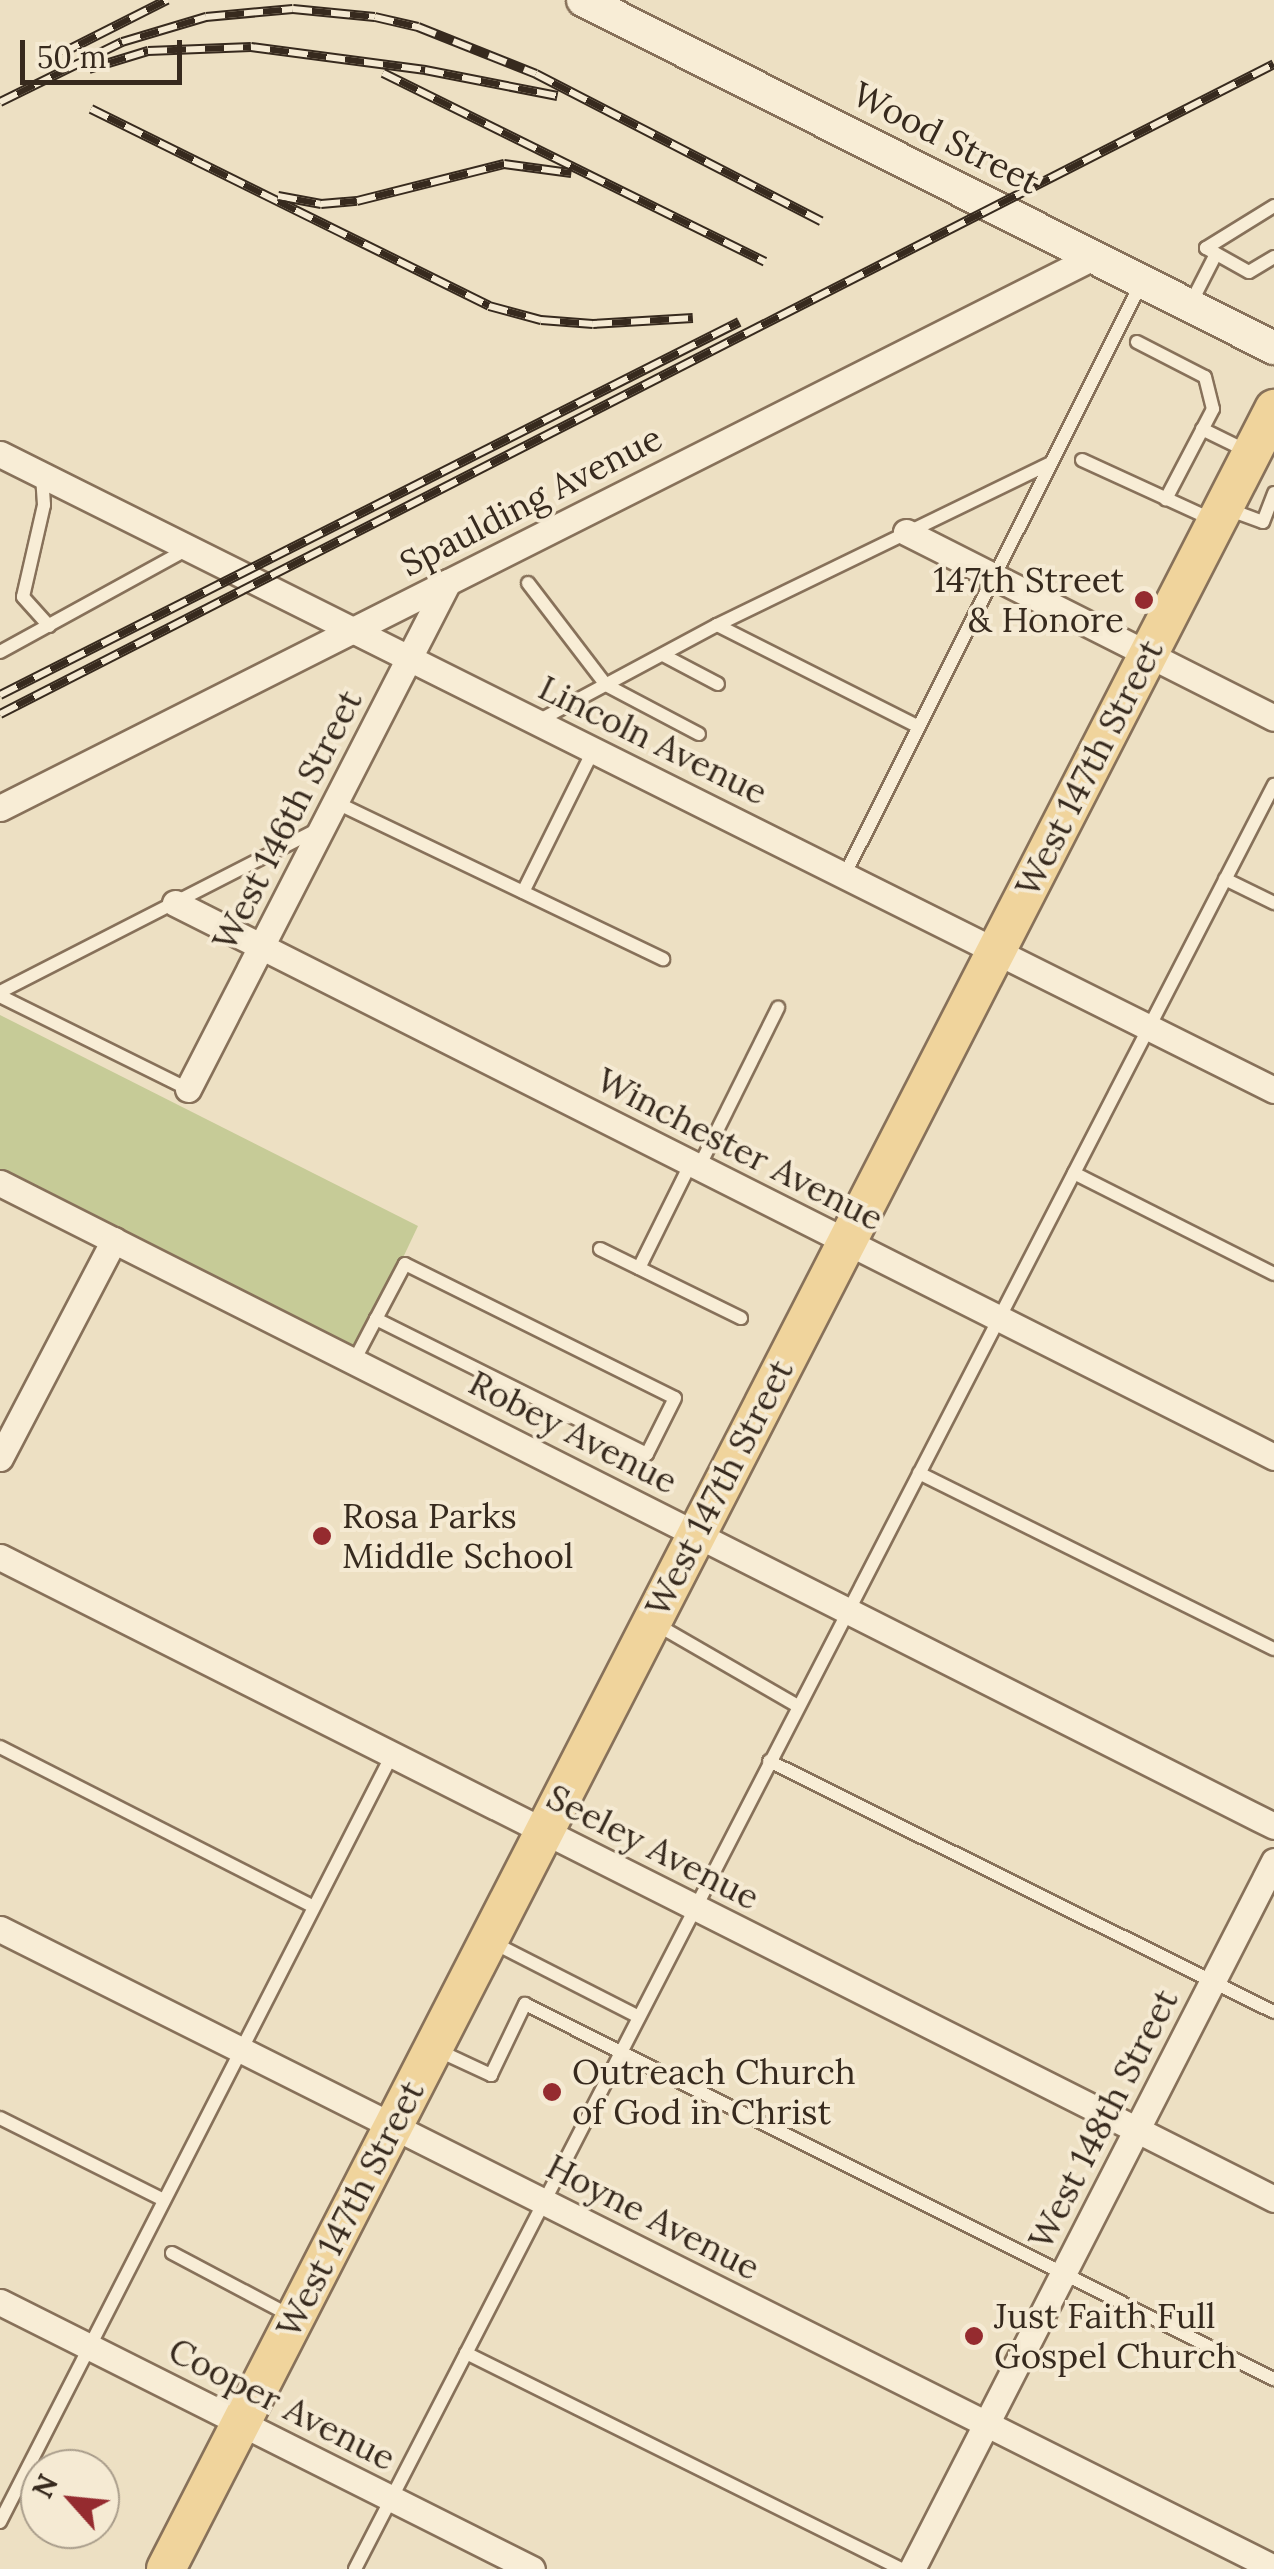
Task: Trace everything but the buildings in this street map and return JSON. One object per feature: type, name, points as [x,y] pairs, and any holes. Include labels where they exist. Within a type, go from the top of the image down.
[{"type":"main road","name":"Wood Street","points":[[582,0],[1274,348]]},
{"type":"main road","name":"West 147th Street","points":[[166,2569],[844,1240],[1274,409]]},
{"type":"street","name":"Spaulding Avenue","points":[[0,808],[1093,257]]},
{"type":"street","name":"Lincoln Avenue","points":[[0,454],[1274,1090]]},
{"type":"street","points":[[906,532],[1274,718]]},
{"type":"street","name":"West 146th Street","points":[[188,1089],[448,582]]},
{"type":"street","name":"Winchester Avenue","points":[[175,903],[1274,1457]]},
{"type":"street","name":"Robey Avenue","points":[[0,1183],[1274,1826]]},
{"type":"street","points":[[0,1458],[10,1418],[114,1240]]},
{"type":"street","name":"Seeley Avenue","points":[[0,1557],[1274,2199]]},
{"type":"street","name":"West 148th Street","points":[[912,2569],[1274,1861]]},
{"type":"street","name":"Hoyne Avenue","points":[[0,1929],[1274,2568]]},
{"type":"street","name":"Cooper Avenue","points":[[0,2302],[532,2569]]},
{"type":"lane","points":[[1274,206],[1206,248],[1249,272],[1274,256]]},
{"type":"lane","points":[[1190,306],[1216,254]]},
{"type":"lane","points":[[845,874],[1142,282]]},
{"type":"lane","points":[[1137,342],[1205,376],[1212,409],[1166,499]]},
{"type":"lane","points":[[1202,429],[1251,453]]},
{"type":"lane","points":[[1082,460],[1166,499],[1263,522],[1274,493]]},
{"type":"lane","points":[[538,721],[717,626],[1051,463]]},
{"type":"lane","points":[[42,476],[44,505],[23,598],[50,626]]},
{"type":"lane","points":[[0,652],[187,549]]},
{"type":"lane","points":[[528,583],[606,685],[699,734]]},
{"type":"lane","points":[[717,626],[919,727]]},
{"type":"lane","points":[[663,654],[718,684]]},
{"type":"lane","points":[[523,892],[594,749]]},
{"type":"lane","points":[[355,2569],[1274,785]]},
{"type":"lane","points":[[335,802],[662,959]]},
{"type":"lane","points":[[0,994],[322,827]]},
{"type":"lane","points":[[1225,879],[1274,904]]},
{"type":"lane","points":[[0,994],[188,1089]]},
{"type":"lane","points":[[640,1268],[778,1008]]},
{"type":"lane","points":[[1074,1173],[1274,1274]]},
{"type":"lane","points":[[600,1249],[740,1318]]},
{"type":"lane","points":[[354,1361],[376,1319],[405,1264],[675,1398],[648,1454],[376,1319]]},
{"type":"lane","points":[[919,1473],[1274,1649]]},
{"type":"lane","points":[[651,1622],[798,1706]]},
{"type":"lane","points":[[0,1747],[314,1907]]},
{"type":"lane","points":[[0,2522],[392,1754]]},
{"type":"lane","points":[[769,1761],[1274,2012]]},
{"type":"lane","points":[[488,1940],[639,2017]]},
{"type":"lane","points":[[433,2048],[490,2075],[526,2004],[1274,2378]]},
{"type":"lane","points":[[0,2118],[164,2200]]},
{"type":"lane","points":[[172,2253],[294,2318]]},
{"type":"lane","points":[[466,2353],[900,2569]]},
{"type":"lane","points":[[0,2488],[14,2494]]},
{"type":"green space","points":[[0,1015],[418,1226],[354,1361],[0,1183]]},
{"type":"railway","points":[[62,53],[167,0]]},
{"type":"railway","points":[[0,102],[122,42],[206,17],[293,9],[375,17],[418,27],[536,74],[821,221]]},
{"type":"railway","points":[[89,69],[148,51],[251,47],[425,70],[557,96]]},
{"type":"railway","points":[[0,714],[1274,64]]},
{"type":"railway","points":[[383,73],[765,262]]},
{"type":"railway","points":[[91,109],[489,306],[541,320],[593,324],[693,318]]},
{"type":"railway","points":[[278,196],[321,204],[357,201],[504,164],[571,173]]},
{"type":"railway","points":[[0,695],[739,322]]},
{"type":"place","name":"147th Street & Honore","points":[[1144,600]]},
{"type":"place","name":"Rosa Parks Middle School","points":[[322,1536]]},
{"type":"place","name":"Outreach Church of God in Christ","points":[[552,2092]]},
{"type":"place","name":"Just Faith Full Gospel Church","points":[[974,2336]]}]
